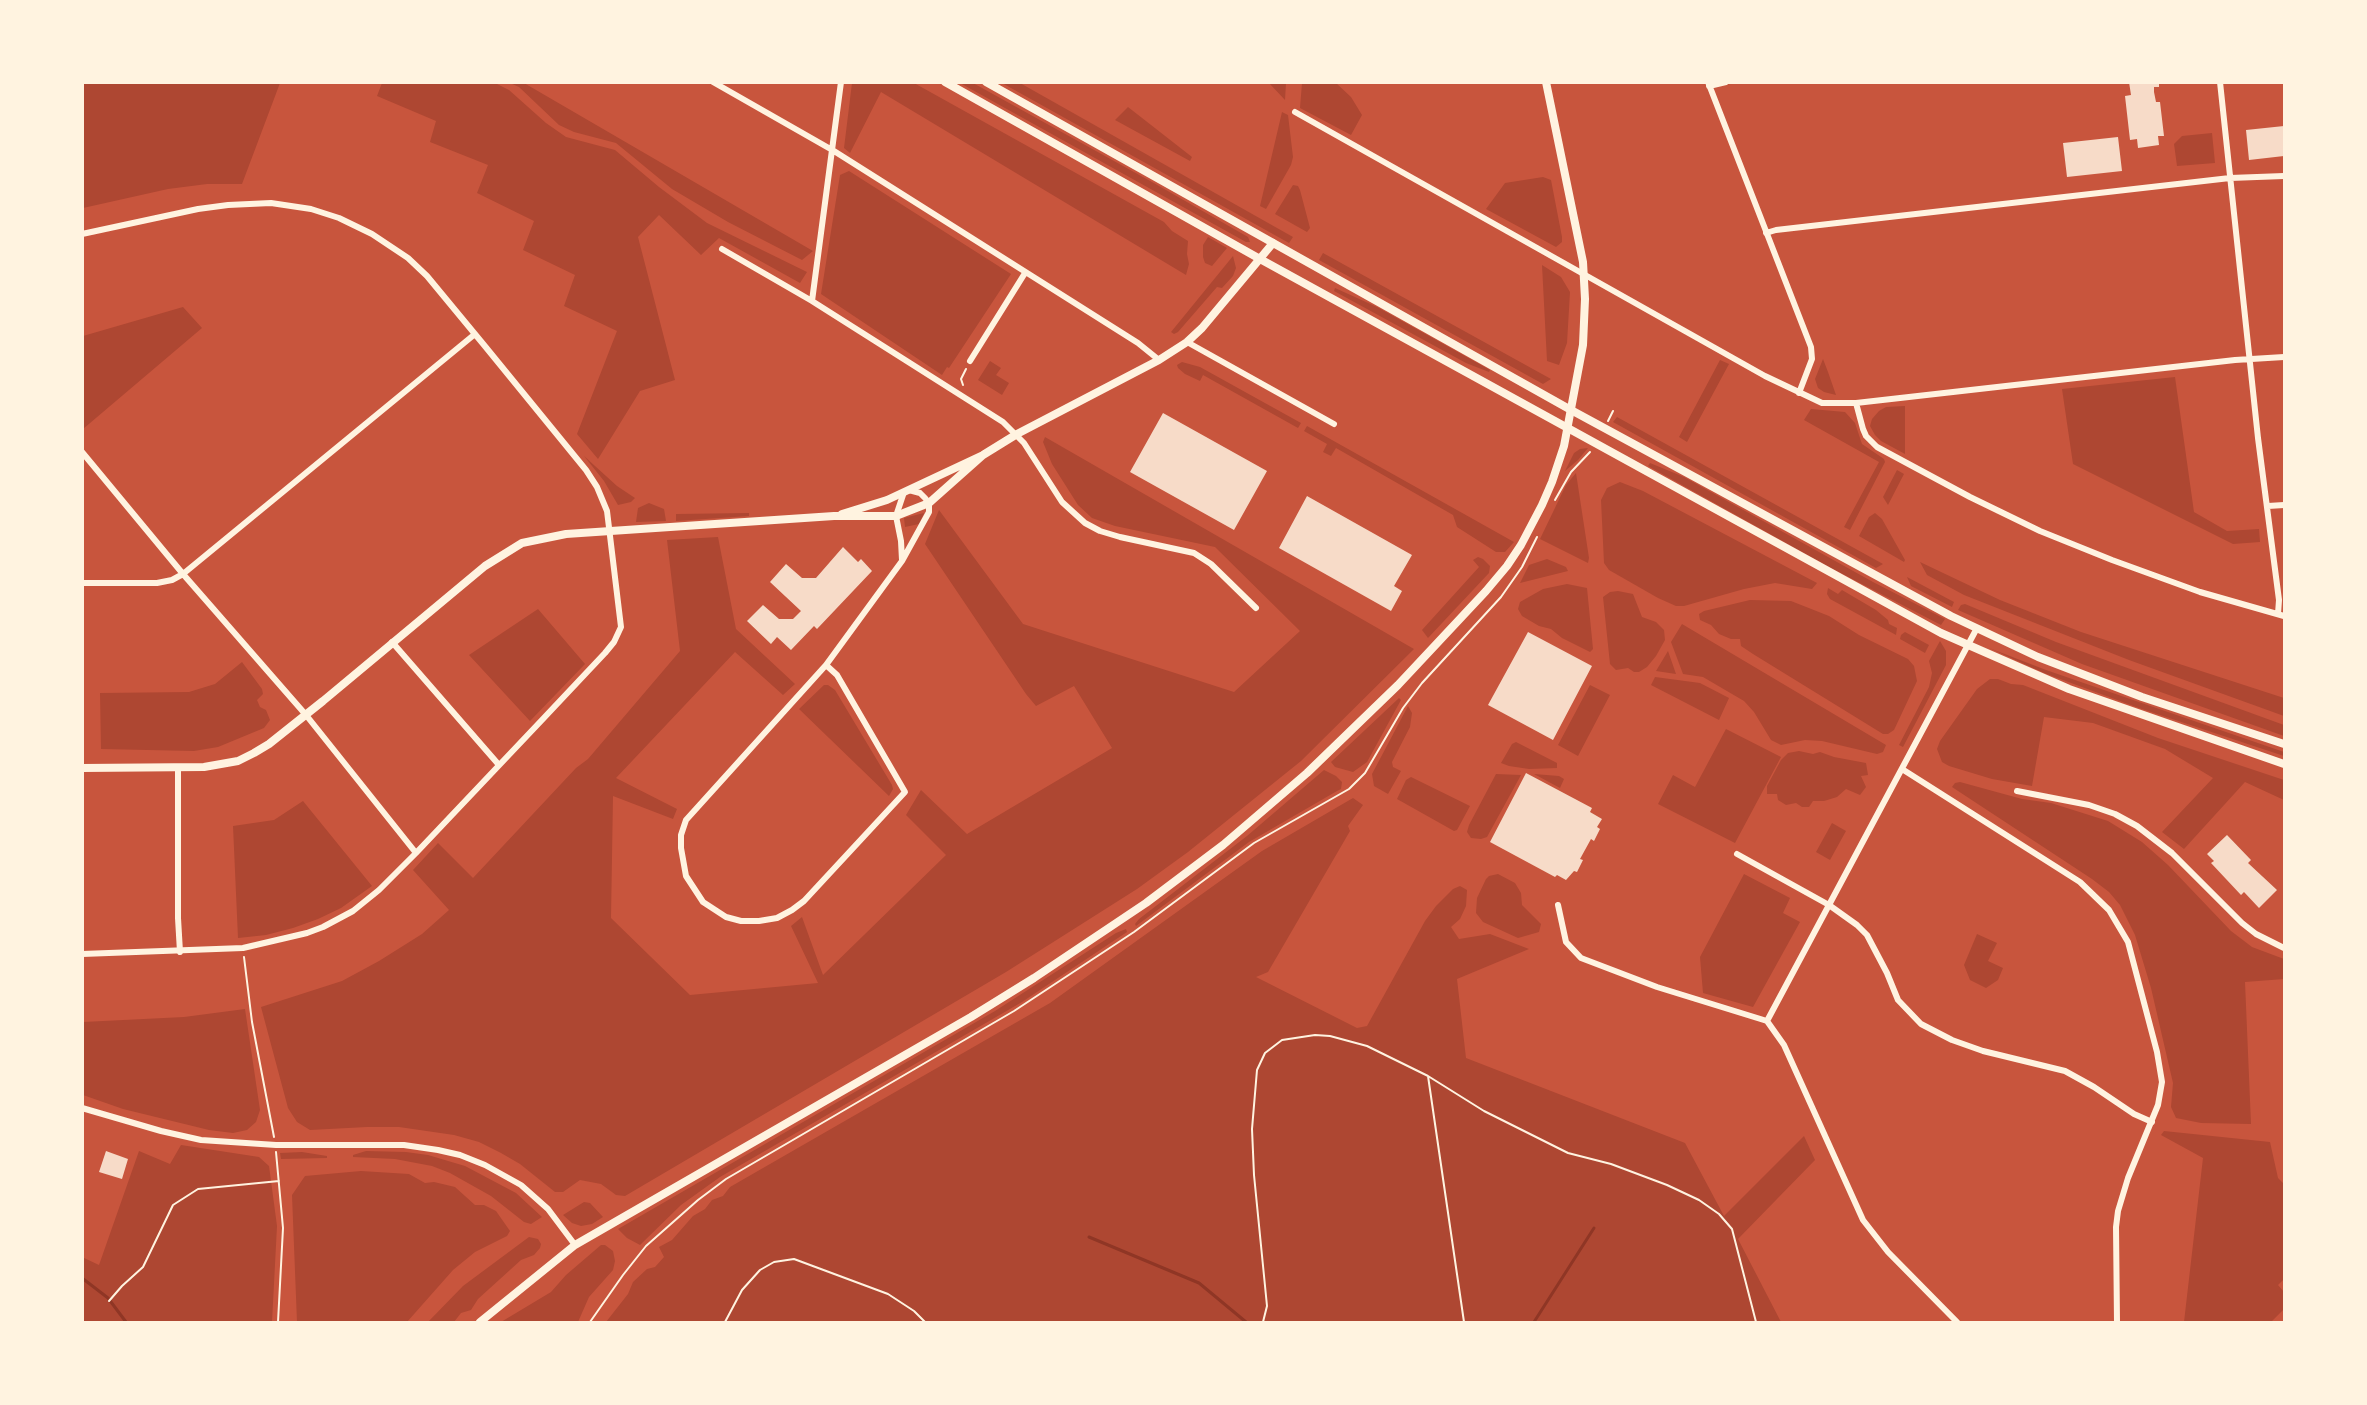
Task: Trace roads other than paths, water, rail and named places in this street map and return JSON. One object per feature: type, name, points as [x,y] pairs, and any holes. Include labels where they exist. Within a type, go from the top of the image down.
[{"type":"main road","points":[[945,82],[1260,259],[1908,616],[2031,674],[2117,707],[2284,764]]},
{"type":"main road","points":[[987,82],[1571,410],[1977,628],[2038,657],[2142,697],[2284,744]]},
{"type":"street","points":[[713,82],[834,151],[1138,343],[1160,360]]},
{"type":"street","points":[[812,302],[834,151],[841,82]]},
{"type":"street","points":[[480,1323],[575,1245],[1034,978],[1146,903],[1231,838],[1354,729],[1426,655],[1507,566],[1542,506],[1564,446],[1583,345],[1585,276],[1546,82]]},
{"type":"street","points":[[1726,82],[1709,84],[1812,353],[1810,365],[1799,393]]},
{"type":"street","points":[[1856,403],[1866,436],[1877,447],[1970,497],[2040,531],[2112,560],[2200,592],[2281,615],[2220,82]]},
{"type":"street","points":[[1295,112],[1585,276],[1799,393],[1822,402],[1856,403],[2284,357]]},
{"type":"street","points":[[1766,233],[1776,230],[2230,178],[2284,176]]},
{"type":"street","points":[[82,234],[228,205],[271,203],[311,209],[357,225],[408,258],[427,276],[586,470],[604,500],[621,627],[614,642],[416,853],[379,890],[337,920],[282,941],[243,948],[82,954]]},
{"type":"street","points":[[834,516],[907,491],[983,454],[1160,360],[1187,342],[1218,310],[1273,243]]},
{"type":"street","points":[[722,249],[812,302],[1003,422],[1017,434],[1062,502],[1074,515],[1100,531],[1194,553],[1211,564],[1256,608]]},
{"type":"street","points":[[970,361],[1025,273]]},
{"type":"street","points":[[82,583],[157,583],[172,580],[183,574],[475,334]]},
{"type":"street","points":[[1187,342],[1334,424]]},
{"type":"street","points":[[82,452],[183,574],[306,715],[416,853]]},
{"type":"street","points":[[82,768],[178,768],[220,766],[238,761],[269,744],[485,566],[522,543],[553,536],[608,531],[834,516],[896,516],[929,503],[983,454]]},
{"type":"street","points":[[826,665],[837,675],[905,792],[804,901],[792,910],[777,918],[759,921],[741,921],[726,917],[703,902],[686,876],[681,848],[686,820],[826,665],[902,561],[929,512],[929,503],[920,493],[907,491]]},
{"type":"street","points":[[902,561],[896,516],[907,491]]},
{"type":"street","points":[[2268,506],[2284,505]]},
{"type":"street","points":[[1767,1021],[1977,628]]},
{"type":"street","points":[[393,642],[499,765]]},
{"type":"street","points":[[178,768],[180,952]]},
{"type":"street","points":[[1902,769],[2080,882],[2109,910],[2124,934],[2134,961],[2160,1068],[2160,1093],[2152,1122],[2128,1178],[2118,1211],[2116,1227],[2117,1323]]},
{"type":"street","points":[[2017,791],[2089,805],[2115,814],[2137,826],[2172,853],[2242,923],[2284,948]]},
{"type":"street","points":[[1737,854],[1848,916],[1867,935],[1898,1000],[1920,1024],[1952,1040],[1983,1051],[2066,1071],[2094,1086],[2134,1114],[2152,1122]]},
{"type":"street","points":[[1557,905],[1566,942],[1581,958],[1657,987],[1767,1021],[1784,1045],[1863,1220],[1888,1252],[1957,1323]]},
{"type":"street","points":[[82,1108],[201,1140],[276,1145],[404,1145],[460,1155],[485,1165],[521,1185],[548,1209],[575,1245]]},
{"type":"waterway","points":[[1534,1322],[1594,1228]]},
{"type":"waterway","points":[[1089,1237],[1199,1283],[1246,1322]]},
{"type":"waterway","points":[[82,1278],[108,1298],[126,1322]]}]
